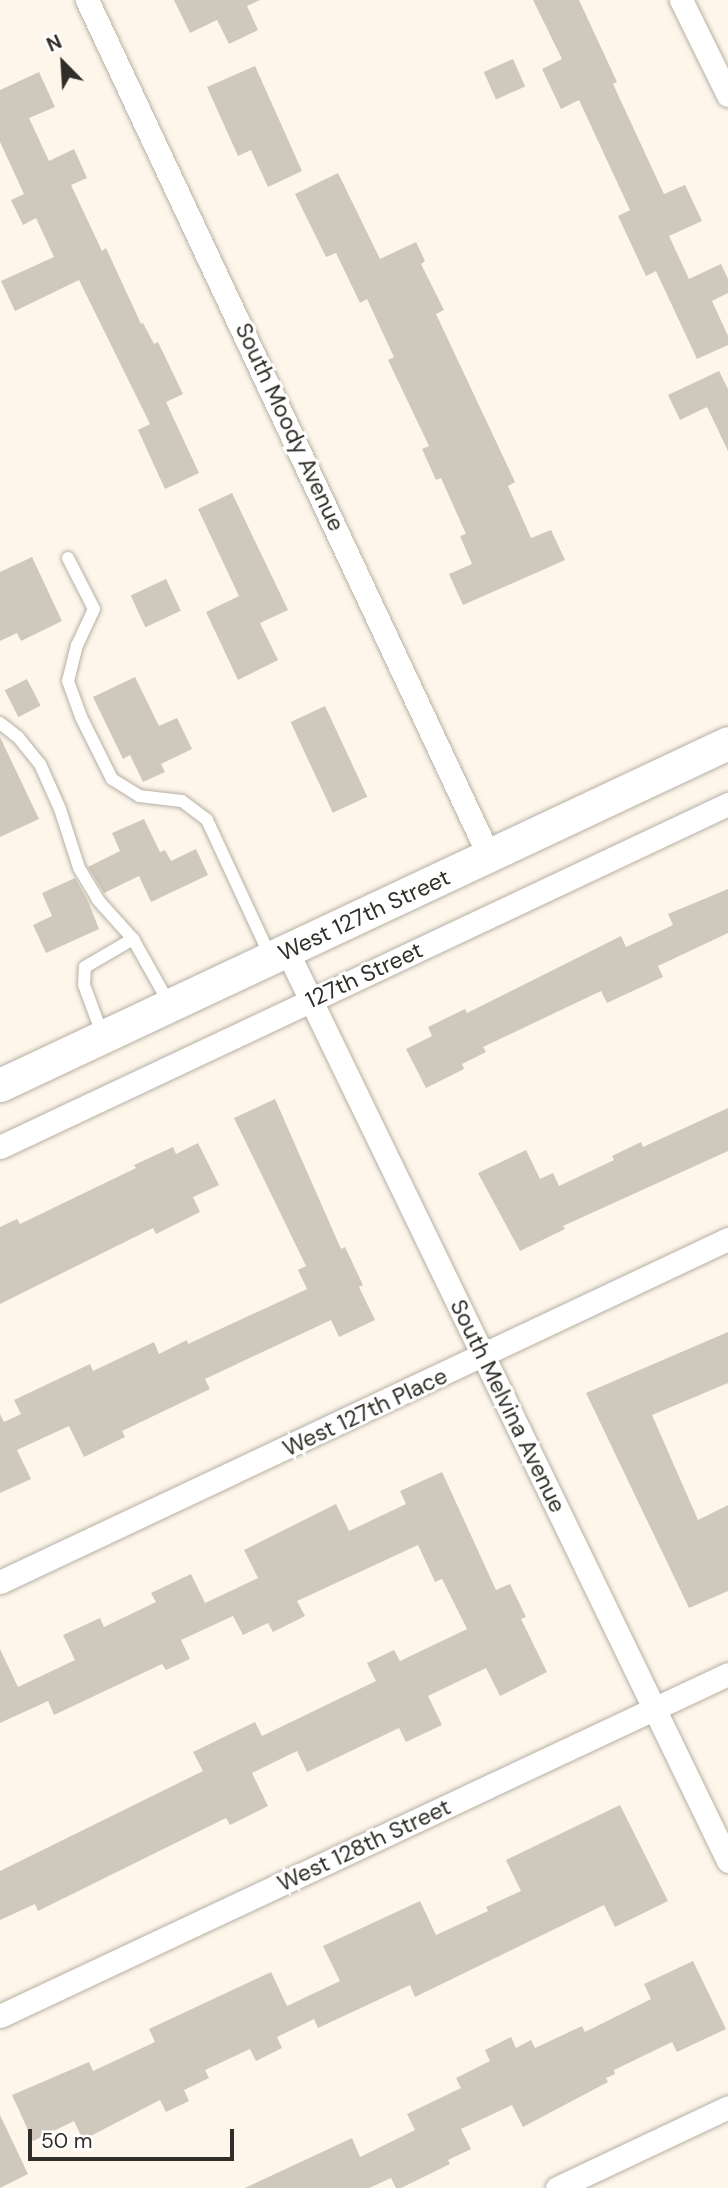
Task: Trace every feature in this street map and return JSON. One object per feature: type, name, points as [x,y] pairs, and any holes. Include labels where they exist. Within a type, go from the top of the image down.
[{"type":"main road","name":"West 127th Street","points":[[0,1085],[728,743]]},
{"type":"street","name":"South Moody Avenue","points":[[87,0],[489,856]]},
{"type":"street","points":[[681,0],[728,95]]},
{"type":"street","name":"127th Street","points":[[0,1147],[728,804]]},
{"type":"street","name":"South Melvina Avenue","points":[[279,955],[311,1000],[728,1861]]},
{"type":"street","name":"West 127th Place","points":[[0,1582],[484,1357],[728,1240]]},
{"type":"street","name":"West 128th Street","points":[[0,2016],[728,1674]]},
{"type":"street","points":[[557,2188],[728,2107]]},
{"type":"lane","points":[[68,558],[94,608],[77,645],[68,681],[81,717],[112,779],[139,796],[182,801],[207,820],[279,955]]},
{"type":"lane","points":[[0,723],[18,737],[40,764],[60,808],[79,868],[99,900],[133,939],[171,1006]]},
{"type":"lane","points":[[103,1036],[84,985],[85,967],[133,939]]},
{"type":"building","points":[[174,0],[260,0],[247,6],[258,30],[229,44],[217,20],[190,33]]},
{"type":"building","points":[[533,0],[579,0],[617,82],[613,84],[664,194],[685,185],[702,221],[669,236],[689,279],[721,264],[728,279],[728,293],[712,301],[728,336],[728,345],[697,359],[656,271],[646,276],[618,216],[630,210],[579,100],[561,109],[542,69],[562,59]]},
{"type":"building","points":[[513,59],[525,86],[496,99],[484,72]]},
{"type":"building","points":[[255,66],[302,171],[268,187],[251,150],[238,156],[207,87]]},
{"type":"building","points":[[39,72],[55,107],[29,118],[49,161],[74,149],[87,178],[71,185],[102,251],[106,248],[141,324],[143,323],[154,344],[158,342],[183,394],[166,402],[199,473],[165,489],[138,430],[150,424],[79,280],[15,311],[1,281],[54,257],[36,218],[23,225],[11,200],[24,194],[0,142],[0,90]]},
{"type":"building","points":[[338,173],[380,259],[416,242],[425,261],[421,264],[444,310],[436,314],[515,482],[508,486],[531,538],[551,530],[565,560],[463,605],[449,574],[472,564],[460,536],[466,534],[441,478],[436,480],[422,449],[429,446],[388,360],[394,357],[367,299],[360,303],[336,253],[326,257],[295,194]]},
{"type":"building","points":[[719,371],[728,389],[728,451],[707,407],[680,420],[668,395]]},
{"type":"building","points":[[232,493],[288,610],[260,623],[278,660],[238,680],[206,612],[239,596],[198,509]]},
{"type":"building","points":[[32,557],[62,621],[21,641],[17,633],[0,641],[0,572]]},
{"type":"building","points":[[166,579],[181,611],[145,627],[131,595]]},
{"type":"building","points":[[135,677],[159,726],[177,718],[192,749],[161,764],[165,772],[143,782],[130,755],[123,759],[93,697]]},
{"type":"building","points":[[27,679],[41,706],[18,717],[5,690]]},
{"type":"building","points":[[325,706],[367,797],[333,813],[291,722]]},
{"type":"building","points":[[0,737],[39,819],[0,837]]},
{"type":"building","points":[[144,819],[160,852],[165,850],[171,861],[196,849],[208,875],[151,902],[139,876],[104,893],[88,867],[120,851],[112,833]]},
{"type":"building","points":[[75,878],[99,929],[46,953],[33,925],[52,916],[42,893]]},
{"type":"building","points":[[728,889],[728,933],[658,966],[663,977],[607,1003],[601,991],[483,1047],[486,1052],[462,1064],[464,1069],[426,1088],[406,1049],[432,1036],[428,1027],[465,1009],[467,1013],[621,936],[626,947],[673,925],[668,914]]},
{"type":"building","points":[[275,1099],[341,1249],[345,1247],[363,1285],[359,1287],[375,1320],[339,1337],[331,1320],[205,1379],[210,1389],[122,1431],[125,1437],[84,1457],[69,1426],[17,1450],[31,1479],[0,1493],[0,1414],[4,1422],[21,1414],[14,1400],[90,1364],[93,1371],[154,1342],[159,1354],[187,1340],[188,1344],[307,1289],[298,1270],[306,1266],[234,1118]]},
{"type":"building","points":[[728,1108],[728,1151],[563,1226],[565,1229],[520,1251],[478,1173],[526,1150],[540,1179],[553,1173],[559,1186],[614,1160],[612,1156],[641,1142],[643,1147]]},
{"type":"building","points":[[198,1143],[219,1185],[193,1197],[200,1212],[156,1234],[153,1228],[0,1304],[0,1227],[17,1219],[20,1224],[136,1168],[134,1165],[173,1147],[176,1154]]},
{"type":"building","points":[[728,1332],[728,1383],[652,1415],[698,1520],[728,1505],[728,1591],[689,1608],[586,1393]]},
{"type":"building","points":[[442,1472],[496,1590],[510,1584],[526,1617],[521,1619],[547,1672],[500,1696],[486,1668],[428,1696],[442,1725],[406,1742],[399,1728],[307,1772],[297,1751],[252,1773],[268,1806],[230,1825],[226,1818],[38,1911],[35,1904],[0,1920],[0,1871],[203,1771],[193,1752],[255,1722],[262,1736],[376,1681],[367,1663],[394,1650],[400,1661],[467,1629],[442,1579],[435,1582],[418,1545],[297,1601],[305,1616],[273,1632],[268,1623],[243,1635],[233,1616],[181,1640],[190,1659],[166,1670],[162,1664],[54,1715],[48,1701],[0,1723],[0,1649],[18,1687],[75,1660],[63,1635],[100,1618],[104,1627],[156,1602],[151,1593],[191,1574],[205,1603],[258,1578],[244,1550],[336,1504],[349,1531],[406,1504],[400,1491]]},
{"type":"building","points":[[620,1805],[668,1901],[615,1927],[604,1905],[415,1997],[410,1985],[318,2028],[314,2019],[277,2037],[282,2048],[256,2061],[250,2049],[205,2070],[209,2078],[184,2090],[189,2101],[166,2112],[160,2100],[83,2140],[74,2121],[33,2141],[12,2095],[89,2062],[93,2071],[155,2042],[149,2029],[271,1972],[287,2006],[340,1981],[323,1946],[420,1901],[436,1935],[488,1911],[486,1907],[521,1891],[506,1860]]},
{"type":"building","points":[[693,1961],[726,2029],[677,2052],[672,2042],[614,2070],[615,2074],[606,2078],[608,2082],[523,2127],[512,2105],[461,2129],[471,2149],[448,2160],[450,2164],[401,2188],[396,2188],[391,2178],[369,2188],[245,2188],[352,2138],[360,2157],[415,2130],[407,2114],[461,2088],[456,2078],[490,2061],[485,2050],[511,2037],[516,2048],[531,2040],[535,2048],[582,2026],[585,2032],[651,1999],[644,1984]]},
{"type":"building","points":[[0,2115],[28,2174],[0,2188]]}]
